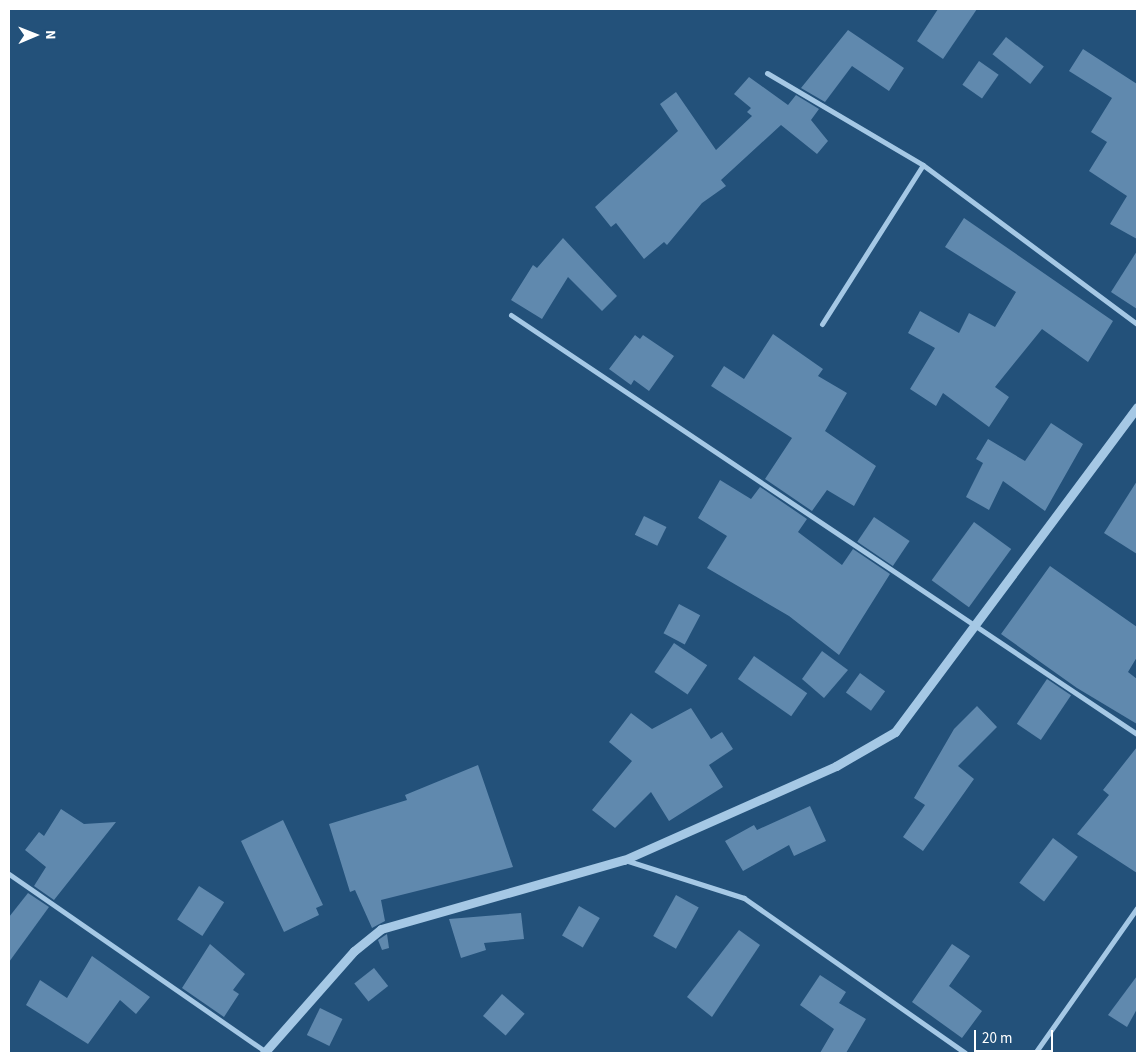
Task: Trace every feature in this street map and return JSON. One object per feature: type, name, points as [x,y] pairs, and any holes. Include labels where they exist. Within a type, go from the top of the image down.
[{"type":"street","points":[[767,73],[923,165],[1137,324]]},
{"type":"street","points":[[822,324],[923,165]]},
{"type":"street","points":[[511,315],[1137,734]]},
{"type":"street","points":[[9,874],[265,1052],[354,951],[381,929],[624,860],[836,766],[895,732],[1137,407]]},
{"type":"street","points":[[624,860],[744,898],[965,1053]]},
{"type":"street","points":[[1035,1053],[1137,908]]},
{"type":"building","points":[[938,9],[977,9],[943,59],[917,41]]},
{"type":"building","points":[[848,30],[904,68],[889,91],[852,66],[825,102],[801,88]]},
{"type":"building","points":[[1006,37],[1044,67],[1030,84],[992,54]]},
{"type":"building","points":[[1083,49],[1137,84],[1137,239],[1110,224],[1127,196],[1089,171],[1107,142],[1091,132],[1112,98],[1069,71]]},
{"type":"building","points":[[979,61],[999,75],[982,99],[962,85]]},
{"type":"building","points":[[749,77],[788,105],[796,95],[819,109],[811,120],[828,141],[817,154],[781,125],[721,180],[726,186],[702,203],[667,245],[664,242],[644,259],[616,223],[611,227],[595,207],[678,131],[660,104],[676,92],[716,150],[752,116],[747,112],[751,108],[734,94]]},
{"type":"building","points":[[964,218],[1113,321],[1088,362],[1042,329],[995,387],[1009,397],[989,427],[943,393],[936,406],[910,389],[935,348],[908,333],[920,311],[959,333],[969,313],[995,327],[1016,292],[945,247]]},
{"type":"building","points":[[563,238],[617,296],[602,311],[568,277],[542,319],[511,300],[533,265],[537,268]]},
{"type":"building","points":[[1137,251],[1137,309],[1111,292]]},
{"type":"building","points":[[773,334],[823,369],[818,376],[847,393],[825,431],[876,466],[854,506],[827,490],[812,511],[765,479],[792,438],[711,386],[724,366],[744,379]]},
{"type":"building","points":[[635,335],[640,339],[643,335],[674,356],[649,391],[634,380],[631,385],[609,369]]},
{"type":"building","points":[[1051,423],[1083,444],[1045,511],[1003,481],[989,510],[966,497],[983,463],[976,459],[988,439],[1025,461]]},
{"type":"building","points":[[720,480],[751,499],[760,487],[807,519],[798,532],[842,565],[853,549],[890,574],[839,655],[789,616],[707,568],[727,536],[698,518]]},
{"type":"building","points":[[1137,481],[1137,554],[1104,533]]},
{"type":"building","points":[[644,516],[666,527],[657,546],[635,535]]},
{"type":"building","points":[[874,517],[910,541],[893,566],[857,542]]},
{"type":"building","points":[[974,522],[1011,549],[969,607],[932,580]]},
{"type":"building","points":[[1050,566],[1137,627],[1137,657],[1128,672],[1137,679],[1137,724],[1077,688],[1001,634]]},
{"type":"building","points":[[679,604],[700,615],[685,644],[664,633]]},
{"type":"building","points":[[674,643],[707,665],[688,694],[654,672]]},
{"type":"building","points":[[822,651],[848,670],[824,698],[802,679]]},
{"type":"building","points":[[754,656],[807,693],[791,716],[738,679]]},
{"type":"building","points":[[860,673],[885,691],[871,711],[846,692]]},
{"type":"building","points":[[1047,679],[1071,695],[1041,740],[1017,724]]},
{"type":"building","points":[[977,706],[997,727],[958,766],[974,779],[923,851],[903,837],[925,805],[914,798],[954,729]]},
{"type":"building","points":[[691,708],[711,739],[722,732],[733,749],[709,765],[723,787],[669,821],[651,792],[615,828],[592,810],[632,761],[609,742],[631,713],[652,729]]},
{"type":"building","points":[[1137,747],[1137,873],[1077,834],[1109,795],[1103,790]]},
{"type":"building","points":[[478,765],[513,867],[381,900],[385,921],[372,928],[355,890],[350,892],[329,824],[407,800],[405,795]]},
{"type":"building","points":[[810,806],[826,841],[794,856],[789,845],[743,871],[725,841],[754,825],[757,830]]},
{"type":"building","points":[[61,809],[84,824],[116,822],[54,900],[34,886],[46,867],[25,850],[39,832],[44,836]]},
{"type":"building","points":[[283,820],[323,905],[316,908],[319,915],[284,932],[241,841]]},
{"type":"building","points":[[1053,838],[1078,857],[1044,901],[1019,883]]},
{"type":"building","points":[[199,886],[224,902],[202,936],[177,920]]},
{"type":"building","points":[[28,893],[49,907],[9,962],[9,917]]},
{"type":"building","points":[[676,895],[699,908],[676,949],[653,936]]},
{"type":"building","points":[[579,906],[600,918],[583,947],[562,935]]},
{"type":"building","points":[[521,913],[524,939],[484,943],[486,950],[461,958],[449,919]]},
{"type":"building","points":[[739,930],[760,945],[712,1017],[687,997]]},
{"type":"building","points":[[387,934],[389,948],[382,950],[378,940]]},
{"type":"building","points":[[210,944],[245,974],[233,990],[239,994],[224,1017],[182,988]]},
{"type":"building","points":[[952,944],[970,956],[949,986],[982,1011],[962,1038],[912,1002]]},
{"type":"building","points":[[92,956],[150,997],[136,1014],[120,1000],[88,1044],[26,1005],[40,980],[67,998]]},
{"type":"building","points":[[374,968],[388,986],[368,1002],[354,983]]},
{"type":"building","points":[[820,975],[846,992],[839,1003],[866,1019],[846,1053],[820,1053],[834,1029],[800,1005]]},
{"type":"building","points":[[1137,976],[1137,1009],[1127,1027],[1108,1015]]},
{"type":"building","points":[[502,994],[525,1014],[506,1036],[483,1016]]},
{"type":"building","points":[[320,1008],[342,1019],[329,1046],[307,1035]]}]
